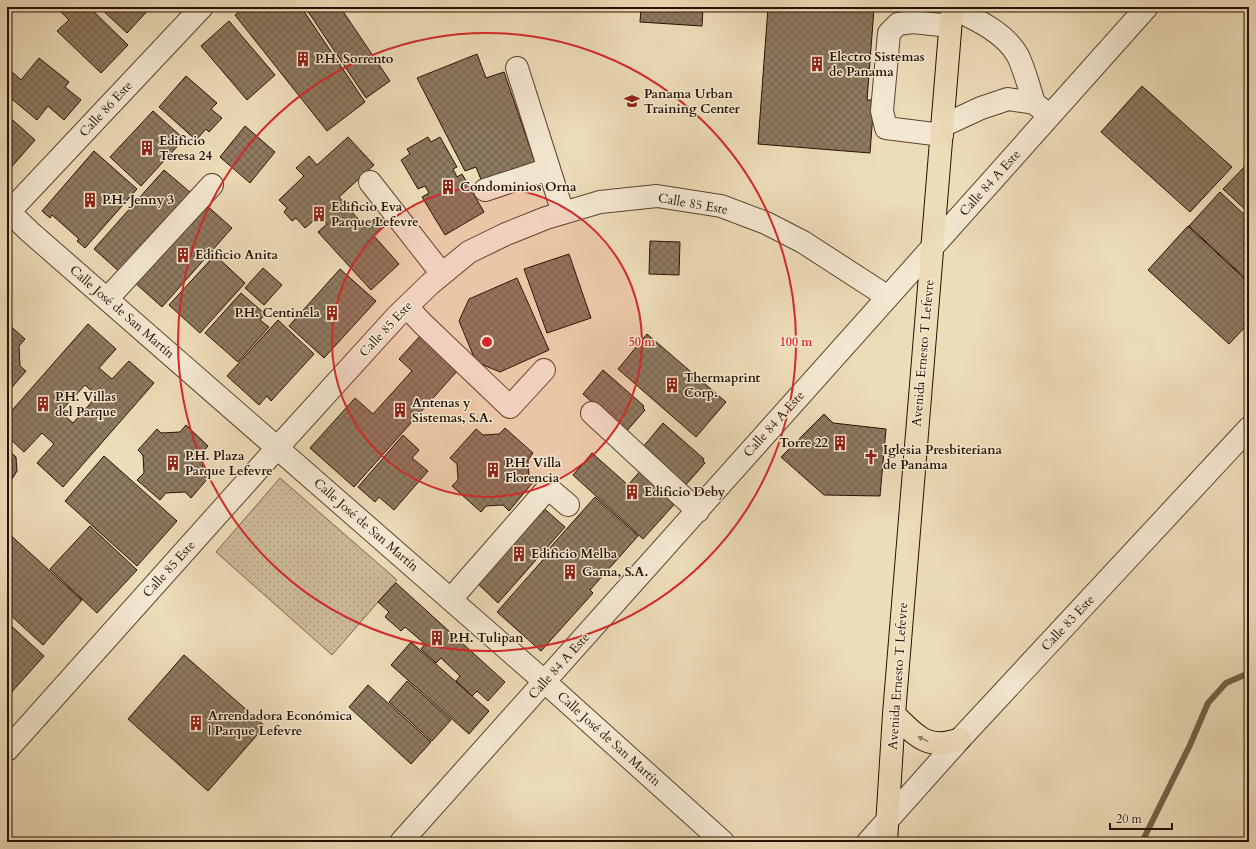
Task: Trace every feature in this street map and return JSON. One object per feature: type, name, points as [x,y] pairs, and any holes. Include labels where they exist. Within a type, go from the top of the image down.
[{"type":"main road","name":"Avenida Ernesto T Lefevre","points":[[886,842],[894,714],[952,14]]},
{"type":"main road","points":[[894,714],[915,735],[923,740],[942,744],[960,739]]},
{"type":"street","name":"Calle 86 Este","points":[[8,211],[202,7]]},
{"type":"street","name":"Calle 84 A Este","points":[[401,842],[1147,7]]},
{"type":"street","points":[[1034,103],[1024,71],[1017,55],[1009,44],[986,24],[952,14],[898,24],[889,33],[882,111],[886,128],[942,131],[981,108],[1008,99],[1034,103],[1051,116]]},
{"type":"street","points":[[517,68],[563,213]]},
{"type":"street","points":[[485,190],[549,168]]},
{"type":"street","points":[[370,182],[442,274]]},
{"type":"street","points":[[107,299],[212,184]]},
{"type":"street","name":"Calle 85 Este","points":[[7,750],[277,448],[407,307],[430,284],[469,252],[506,234],[546,218],[600,202],[658,196],[721,206],[766,223],[803,242],[888,296]]},
{"type":"street","name":"Calle José de San Martín","points":[[8,211],[451,599],[723,842]]},
{"type":"street","points":[[407,307],[510,407],[544,370]]},
{"type":"street","points":[[592,413],[698,511]]},
{"type":"street","name":"Calle 83 Este","points":[[868,842],[960,739],[1249,428]]},
{"type":"street","points":[[451,599],[548,488],[568,505]]},
{"type":"shaded area","points":[[280,478],[397,580],[332,655],[216,552]]},
{"type":"building","points":[[56,7],[89,7],[128,45],[101,73],[57,31],[69,20]]},
{"type":"building","points":[[99,7],[151,7],[127,33]]},
{"type":"building","name":"P.H. Sorrento","points":[[246,7],[301,7],[365,102],[327,131],[235,15]]},
{"type":"building","points":[[305,7],[340,7],[390,81],[366,98]]},
{"type":"building","points":[[641,7],[703,7],[702,26],[640,22]]},
{"type":"building","name":"Electro Sistemas de Panama","points":[[768,7],[846,7],[874,9],[867,100],[874,100],[870,153],[758,144]]},
{"type":"building","points":[[229,21],[275,75],[247,100],[201,46]]},
{"type":"building","points":[[477,54],[486,78],[504,72],[535,162],[482,182],[476,167],[465,171],[417,78]]},
{"type":"building","points":[[39,58],[69,82],[65,87],[81,100],[64,120],[48,106],[37,120],[7,95],[7,74],[10,70],[21,80]]},
{"type":"building","points":[[186,76],[217,103],[211,109],[222,118],[209,132],[206,129],[196,140],[159,107]]},
{"type":"building","points":[[1142,86],[1232,167],[1190,212],[1101,132]]},
{"type":"building","name":"Edificio Teresa 24","points":[[153,111],[184,139],[141,186],[110,157]]},
{"type":"building","points":[[7,115],[35,140],[7,172]]},
{"type":"building","points":[[245,126],[275,152],[250,183],[220,157]]},
{"type":"building","name":"Edificio Eva Parque Lefevre","points":[[348,137],[374,165],[339,197],[365,227],[378,216],[386,225],[374,236],[399,264],[371,290],[318,232],[327,224],[319,216],[305,228],[296,218],[292,221],[284,212],[287,208],[279,200],[304,176],[296,168],[309,156],[317,165]]},
{"type":"building","name":"Condominios Orna","points":[[428,137],[431,142],[440,137],[457,167],[453,169],[457,177],[462,174],[484,212],[445,235],[422,197],[429,193],[425,186],[418,189],[401,160],[410,154],[407,149]]},
{"type":"building","name":"P.H. Jenny 3","points":[[94,151],[137,189],[85,248],[77,241],[79,239],[52,215],[50,218],[42,211]]},
{"type":"building","points":[[1249,162],[1249,213],[1223,189]]},
{"type":"building","points":[[164,170],[191,193],[121,273],[94,249]]},
{"type":"building","points":[[1220,192],[1249,219],[1249,282],[1189,226]]},
{"type":"building","name":"Edificio Anita","points":[[204,203],[232,228],[162,307],[134,282]]},
{"type":"building","points":[[1188,226],[1249,283],[1249,323],[1229,344],[1148,270]]},
{"type":"building","points":[[650,241],[680,242],[679,275],[649,274]]},
{"type":"building","points":[[569,254],[591,318],[547,333],[524,269]]},
{"type":"building","points":[[215,255],[245,283],[200,333],[169,305]]},
{"type":"building","points":[[263,268],[282,285],[264,305],[245,288]]},
{"type":"building","name":"P.H. Centinela","points":[[340,269],[376,301],[324,358],[289,326]]},
{"type":"building","points":[[517,278],[549,350],[500,372],[476,362],[459,321],[469,299]]},
{"type":"building","points":[[241,293],[265,314],[260,320],[269,327],[238,362],[205,333]]},
{"type":"building","points":[[278,320],[314,354],[271,401],[267,396],[259,405],[227,376]]},
{"type":"building","points":[[7,323],[25,339],[19,346],[20,366],[26,371],[7,393]]},
{"type":"building","name":"P.H. Villas del Parque","points":[[88,324],[116,349],[99,368],[112,379],[129,361],[154,383],[63,487],[37,463],[54,444],[42,433],[24,452],[7,436],[7,416]],"holes":[[[85,385],[97,396],[73,423],[60,412]]]},
{"type":"building","name":"Thermaprint Corp.","points":[[647,334],[726,402],[696,437],[618,369]]},
{"type":"building","name":"Antenas y Sistemas, S.A.","points":[[420,336],[458,370],[354,487],[310,448],[355,398],[373,414],[412,371],[399,359]]},
{"type":"building","points":[[603,370],[644,406],[643,408],[645,410],[625,433],[583,394]]},
{"type":"building","name":"Torre 22","points":[[824,414],[833,423],[886,429],[880,496],[824,495],[781,457]]},
{"type":"building","points":[[663,423],[704,459],[703,461],[705,463],[684,487],[643,447]]},
{"type":"building","name":"P.H. Plaza Parque Lefevre","points":[[186,425],[208,446],[202,453],[203,471],[209,477],[191,498],[185,492],[166,493],[160,500],[137,480],[144,473],[143,455],[138,450],[157,429],[161,433],[180,432]]},
{"type":"building","name":"P.H. Villa Florencia","points":[[505,428],[533,453],[528,460],[529,476],[534,481],[509,511],[503,505],[486,506],[481,512],[452,486],[458,480],[457,464],[450,458],[476,429],[483,435],[499,434]]},
{"type":"building","points":[[403,435],[419,450],[412,458],[428,471],[394,510],[379,497],[375,502],[358,487]]},
{"type":"building","points":[[7,449],[16,457],[17,471],[12,479],[7,479]]},
{"type":"building","name":"Edificio Deby","points":[[592,453],[628,485],[644,467],[679,499],[643,539],[573,475]]},
{"type":"building","points":[[104,456],[177,521],[137,566],[65,501]]},
{"type":"building","name":"Gama, S.A.","points":[[595,497],[638,536],[590,590],[593,593],[541,651],[497,612],[549,553],[547,551]]},
{"type":"building","name":"Edificio Melba","points":[[540,505],[565,527],[498,603],[474,580]]},
{"type":"building","points":[[90,526],[137,570],[97,613],[50,569]]},
{"type":"building","points":[[7,532],[82,600],[43,645],[7,612]]},
{"type":"building","name":"P.H. Tulipan","points":[[396,583],[505,682],[488,701],[477,691],[472,696],[456,681],[460,676],[441,658],[436,663],[421,649],[425,644],[405,627],[401,631],[385,617],[389,612],[378,602]]},
{"type":"building","points":[[7,622],[44,656],[8,696],[7,695]]},
{"type":"building","points":[[411,642],[489,711],[469,734],[391,665]]},
{"type":"building","name":"Arrendadora Económica | Parque Lefevre","points":[[184,655],[265,726],[208,791],[128,719]]},
{"type":"building","points":[[407,681],[451,720],[432,741],[389,702]]},
{"type":"building","points":[[368,685],[431,742],[411,764],[349,707]]},
{"type":"waterway","points":[[1142,842],[1190,745],[1208,703],[1226,683],[1249,673]]},
{"type":"place","name":"P.H. Sorrento","points":[[303,59]]},
{"type":"place","name":"Electro Sistemas de Panama","points":[[817,64]]},
{"type":"place","name":"Panama Urban Training Center","points":[[632,101]]},
{"type":"place","name":"Edificio Teresa 24","points":[[147,148]]},
{"type":"place","name":"Condominios Orna","points":[[448,187]]},
{"type":"place","name":"P.H. Jenny 3","points":[[90,200]]},
{"type":"place","name":"Edificio Eva Parque Lefevre","points":[[319,214]]},
{"type":"place","name":"Edificio Anita","points":[[183,255]]},
{"type":"place","name":"P.H. Centinela","points":[[332,313]]},
{"type":"place","name":"Thermaprint Corp.","points":[[672,385]]},
{"type":"place","name":"P.H. Villas del Parque","points":[[43,404]]},
{"type":"place","name":"Antenas y Sistemas, S.A.","points":[[400,410]]},
{"type":"place","name":"Torre 22","points":[[840,443]]},
{"type":"place","name":"Iglesia Presbiteriana de Panama","points":[[871,457]]},
{"type":"place","name":"P.H. Plaza Parque Lefevre","points":[[173,463]]},
{"type":"place","name":"P.H. Villa Florencia","points":[[493,470]]},
{"type":"place","name":"Edificio Deby","points":[[632,492]]},
{"type":"place","name":"Edificio Melba","points":[[519,554]]},
{"type":"place","name":"Gama, S.A.","points":[[570,572]]},
{"type":"place","name":"P.H. Tulipan","points":[[437,638]]},
{"type":"place","name":"Arrendadora Económica | Parque Lefevre","points":[[196,723]]}]
